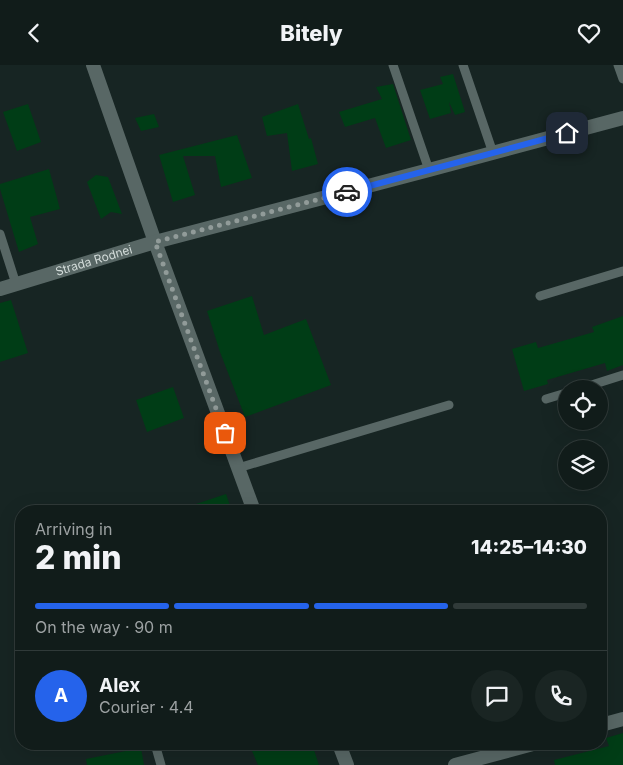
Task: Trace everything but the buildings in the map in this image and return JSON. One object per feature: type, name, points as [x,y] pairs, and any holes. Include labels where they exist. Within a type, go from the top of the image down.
[{"type":"street","points":[[93,65],[155,242],[252,505]]},
{"type":"street","name":"Strada Rodnei","points":[[0,289],[155,242],[623,118]]},
{"type":"street","points":[[607,723],[623,719]]},
{"type":"street","points":[[341,750],[347,765]]},
{"type":"street","points":[[455,765],[510,750]]},
{"type":"lane","points":[[393,65],[429,170]]},
{"type":"lane","points":[[463,65],[493,153]]},
{"type":"lane","points":[[618,65],[623,79]]},
{"type":"lane","points":[[0,234],[16,284]]},
{"type":"lane","points":[[540,296],[623,271]]},
{"type":"lane","points":[[607,380],[623,375]]},
{"type":"lane","points":[[546,399],[558,395]]},
{"type":"lane","points":[[238,468],[450,405]]},
{"type":"lane","points":[[157,750],[161,765]]},
{"type":"way so far","points":[[225,433],[155,242],[347,192]]},
{"type":"route","points":[[347,192],[567,133]]}]
